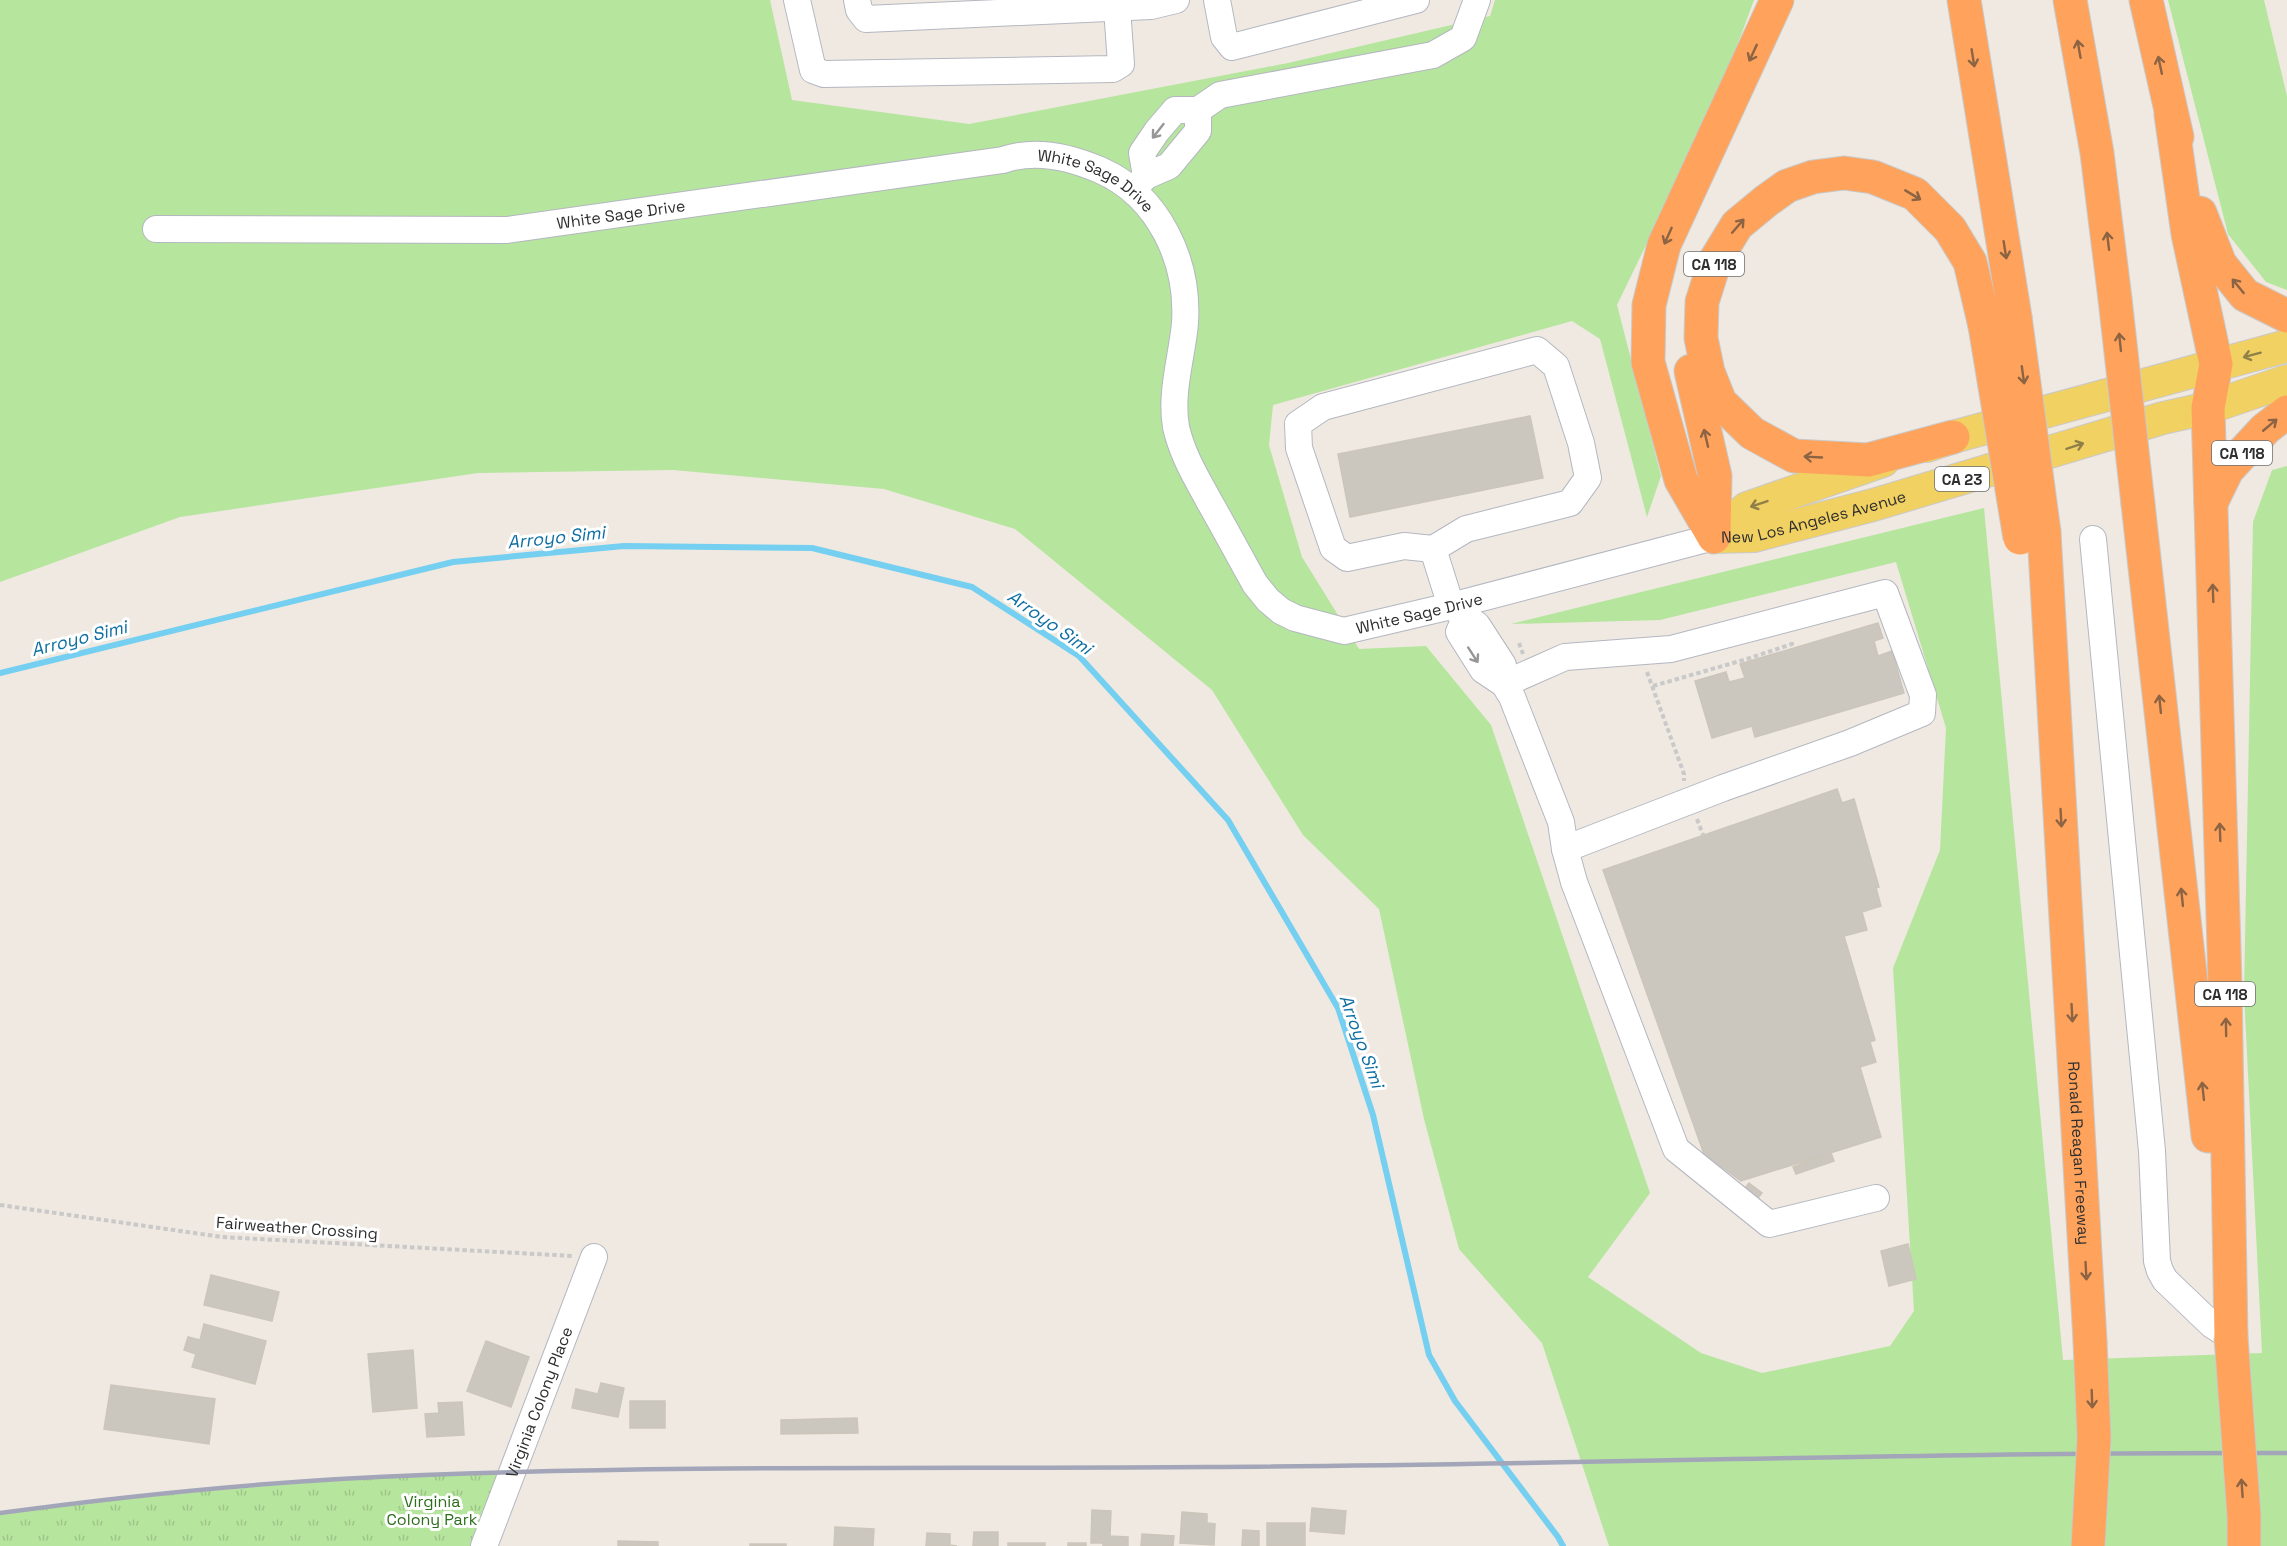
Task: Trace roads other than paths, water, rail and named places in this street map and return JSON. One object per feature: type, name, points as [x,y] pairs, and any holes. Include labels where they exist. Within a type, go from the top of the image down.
[{"type":"highway","points":[[1714,537],[1681,480],[1648,362],[1649,305],[1664,244],[1778,0]]},
{"type":"highway","points":[[1964,0],[2016,317],[2032,535]]},
{"type":"highway","points":[[2070,0],[2097,153],[2115,299],[2231,1337]]},
{"type":"highway","points":[[2146,0],[2171,115],[2188,234],[2217,364],[2208,408],[2210,504]]},
{"type":"highway","points":[[2171,115],[2201,216],[2220,264],[2245,295],[2287,316]]},
{"type":"highway","name":"CA 118","points":[[1953,437],[1868,460],[1794,456],[1752,433],[1720,402],[1708,372],[1701,338],[1702,302],[1715,261],[1737,225],[1787,186],[1813,177],[1844,173],[1873,177],[1915,195],[1950,229],[1970,262],[2032,535]]},
{"type":"highway","points":[[1702,302],[1689,363],[1715,476],[1714,537]]},
{"type":"highway","name":"CA 118","points":[[2244,1546],[2244,1516],[2231,1337],[2225,984],[2210,504],[2227,470],[2265,429],[2287,412]]},
{"type":"highway","name":"Ronald Reagan Freeway","points":[[2032,535],[2057,760],[2090,1341],[2094,1438],[2088,1546]]},
{"type":"main road","name":"New Los Angeles Avenue","points":[[1714,537],[1747,508],[1953,437],[2287,346]]},
{"type":"main road","name":"New Los Angeles Avenue","points":[[1714,537],[1754,536],[1851,511],[2050,454],[2163,418],[2208,408],[2287,381]]},
{"type":"street","points":[[797,0],[813,70],[824,74],[1113,69],[1121,64],[1117,8]]},
{"type":"street","points":[[857,0],[859,10],[866,19],[1151,6],[1176,0]]},
{"type":"street","points":[[1217,0],[1224,37],[1232,47],[1416,0]]},
{"type":"street","points":[[1139,183],[1142,153],[1175,110],[1198,110],[1220,95],[1433,55],[1463,38],[1477,0]]},
{"type":"street","name":"White Sage Drive","points":[[156,229],[507,230],[1003,160],[1014,156],[1058,157],[1139,183],[1145,203],[1166,232],[1177,256],[1185,300],[1185,324],[1175,390],[1175,412],[1180,442],[1190,465],[1255,584],[1268,600],[1294,618],[1344,631],[1458,612],[1714,537]]},
{"type":"street","points":[[1537,350],[1556,366],[1581,443],[1588,478],[1570,503],[1466,529],[1433,549],[1404,546],[1347,558],[1333,548],[1299,448],[1298,424],[1323,407],[1537,350]]},
{"type":"street","points":[[2093,539],[2152,1151],[2157,1261],[2165,1280],[2212,1325],[2231,1337]]},
{"type":"street","points":[[1433,549],[1458,612],[1459,632],[1483,670],[1504,684],[1512,696],[1561,822],[1565,849],[1574,882],[1676,1149],[1769,1224],[1876,1198]]},
{"type":"street","points":[[1504,684],[1565,657],[1671,649],[1885,593],[1923,695],[1922,713],[1850,743],[1565,849]]},
{"type":"street","name":"Virginia Colony Place","points":[[484,1546],[594,1257]]},
{"type":"waterway","name":"Arroyo Simi","points":[[0,673],[453,562],[624,546],[812,548],[972,587],[1079,656],[1228,820],[1338,1008],[1373,1115],[1429,1355],[1455,1401],[1563,1546]]},
{"type":"railway","points":[[0,1513],[264,1484],[371,1477],[522,1472],[1341,1466],[2017,1454],[2287,1453]]},
{"type":"park label","name":"Virginia Colony Park","points":[[432,1510]]}]
